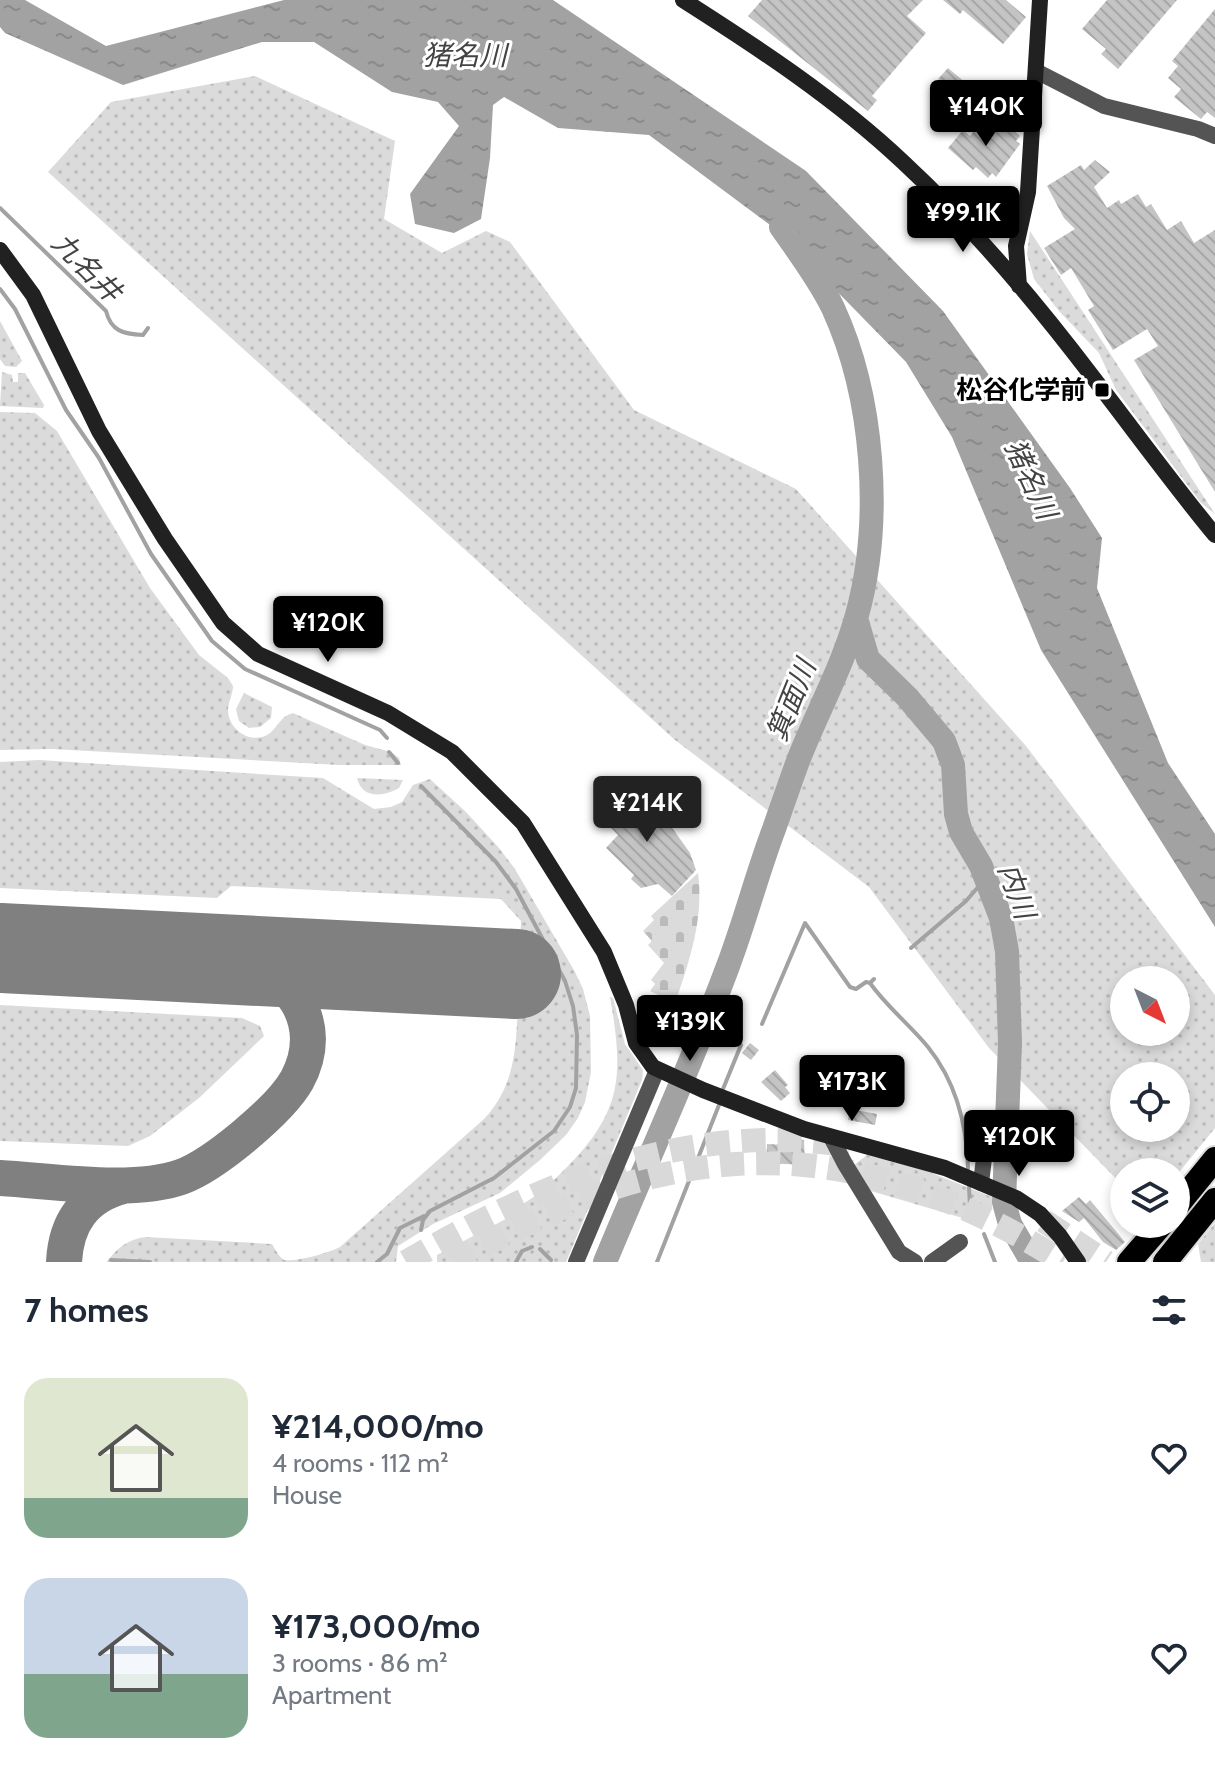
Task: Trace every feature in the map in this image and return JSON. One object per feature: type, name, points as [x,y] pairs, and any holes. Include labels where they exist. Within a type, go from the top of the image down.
[{"type":"highway","points":[[1190,1190],[1215,1159]]},
{"type":"highway","points":[[1165,1262],[1215,1200]]},
{"type":"highway","points":[[1129,1262],[1150,1238]]},
{"type":"street","points":[[683,0],[774,58],[824,95],[901,160],[1019,286],[1215,535]]},
{"type":"street","points":[[1019,286],[1016,246],[1028,192],[1040,0]]},
{"type":"street","points":[[1036,71],[1104,106],[1215,136]]},
{"type":"street","points":[[983,247],[1016,246]]},
{"type":"street","points":[[0,250],[33,295],[99,431],[165,539],[223,623],[258,654],[388,713],[452,752],[523,823],[604,952],[626,1005],[636,1043],[659,1071],[832,1139],[925,1162],[985,1185],[1030,1206],[1060,1236],[1078,1262]]},
{"type":"street","points":[[576,1262],[659,1071]]},
{"type":"street","points":[[832,1139],[900,1257],[915,1262]]},
{"type":"street","points":[[985,1150],[985,1185]]},
{"type":"street","points":[[932,1262],[960,1242]]},
{"type":"green space","points":[[255,76],[395,141],[384,219],[442,253],[486,231],[510,242],[634,410],[796,489],[1026,746],[1215,995],[1215,1128],[1190,1159],[1110,1158],[1110,1173],[989,1048],[869,887],[675,740],[48,172],[111,102]]},
{"type":"green space","points":[[1030,231],[1215,514],[1201,503],[1116,390],[1099,353],[1034,279],[1027,254]]},
{"type":"green space","points":[[0,321],[22,361],[16,367],[5,366],[0,359]]},
{"type":"green space","points":[[2,372],[12,375],[13,382],[18,382],[18,373],[25,373],[43,408],[0,406]]},
{"type":"green space","points":[[0,412],[35,413],[57,431],[150,588],[199,655],[228,678],[233,686],[228,711],[237,730],[250,737],[263,737],[293,713],[365,745],[391,752],[399,758],[401,765],[339,765],[52,749],[0,750]]},
{"type":"green space","points":[[244,693],[272,707],[271,718],[260,727],[249,728],[239,721],[236,709]]},
{"type":"green space","points":[[39,760],[323,778],[374,809],[402,802],[413,785],[430,779],[466,812],[515,869],[583,989],[590,1016],[591,1072],[578,1118],[566,1135],[540,1160],[500,1193],[433,1224],[398,1246],[396,1262],[107,1262],[124,1245],[146,1237],[272,1244],[284,1260],[297,1260],[340,1247],[484,1119],[503,1093],[515,1049],[521,921],[501,899],[231,886],[217,898],[0,888],[0,762]]},
{"type":"green space","points":[[357,778],[403,780],[399,788],[374,794],[363,790]]},
{"type":"green space","points":[[698,873],[697,923],[675,1003],[650,991],[655,984],[651,980],[664,963],[648,945],[652,941],[643,931],[654,920],[651,916]]},
{"type":"green space","points":[[610,997],[613,998],[625,1044],[643,1070],[642,1080],[566,1262],[437,1262],[437,1255],[523,1210],[521,1205],[568,1166],[600,1126],[615,1088],[617,1068]]},
{"type":"green space","points":[[0,1005],[242,1018],[260,1026],[264,1036],[199,1098],[150,1136],[128,1146],[0,1141]]},
{"type":"green space","points":[[867,1155],[924,1170],[992,1197],[992,1208],[972,1225],[966,1219],[871,1191],[854,1165]]},
{"type":"green space","points":[[1215,1223],[1215,1262],[1201,1262],[1198,1244]]},
{"type":"water","name":"猪名川","points":[[0,0],[25,0],[106,46],[284,0],[553,0],[806,171],[943,311],[1070,488],[1102,538],[1097,588],[1168,763],[1215,834],[1215,927],[1041,650],[952,437],[906,362],[778,231],[649,135],[558,128],[504,97],[493,105],[490,158],[481,219],[454,233],[415,224],[410,194],[459,126],[438,102],[392,92],[314,42],[262,42],[123,85],[5,33],[0,27]]},
{"type":"building","points":[[762,0],[923,0],[907,16],[926,33],[872,96],[877,100],[868,111],[748,16]]},
{"type":"building","points":[[943,0],[1006,0],[1026,17],[1003,44],[963,10],[960,14]]},
{"type":"building","points":[[1107,0],[1177,0],[1118,69],[1101,54],[1106,49],[1082,29]]},
{"type":"building","points":[[1215,9],[1215,118],[1207,112],[1201,119],[1174,97],[1181,89],[1168,78],[1178,66],[1172,61]]},
{"type":"building","points":[[948,68],[978,93],[968,104],[938,79]]},
{"type":"building","points":[[991,121],[1001,130],[1007,124],[1020,136],[1016,141],[1020,144],[996,177],[992,173],[988,178],[976,167],[973,170],[948,148],[963,130],[970,136],[978,126],[984,130]]},
{"type":"building","points":[[1095,160],[1110,172],[1094,187],[1107,208],[1138,194],[1146,207],[1151,204],[1167,230],[1181,221],[1194,243],[1215,230],[1215,492],[1134,360],[1158,346],[1147,329],[1113,350],[1088,310],[1094,306],[1071,268],[1061,275],[1044,248],[1075,229],[1064,218],[1047,186],[1081,165],[1084,170]]},
{"type":"building","points":[[627,784],[673,829],[690,853],[696,870],[672,896],[658,884],[641,888],[631,879],[634,875],[606,848],[618,835],[603,820],[611,812],[607,809],[608,804]]},
{"type":"building","points":[[750,1043],[759,1050],[751,1060],[742,1053]]},
{"type":"building","points":[[775,1070],[788,1085],[785,1087],[790,1093],[781,1101],[761,1082]]},
{"type":"building","points":[[850,1109],[877,1114],[875,1125],[848,1120]]},
{"type":"building","points":[[788,1138],[804,1140],[805,1165],[766,1163],[767,1144],[787,1145]]},
{"type":"building","points":[[1079,1197],[1086,1204],[1090,1200],[1110,1224],[1110,1238],[1122,1238],[1125,1242],[1116,1250],[1103,1242],[1084,1218],[1079,1222],[1062,1211]]},
{"type":"waterway","name":"九名井","points":[[0,208],[106,311],[115,327],[143,335],[148,328]]},
{"type":"waterway","name":"箕面川","points":[[605,1262],[728,966],[798,761],[851,634],[865,578],[872,500],[870,460],[858,380],[833,308],[781,227]]},
{"type":"waterway","points":[[0,289],[15,309],[66,410],[99,458],[151,554],[212,641],[245,669],[380,730],[387,738]]},
{"type":"waterway","name":"内川","points":[[856,618],[868,659],[907,697],[944,741],[953,765],[956,814],[961,832],[981,866],[1001,918],[1007,951],[1010,1043],[1004,1202],[1010,1224],[1032,1262]]},
{"type":"waterway","points":[[389,752],[398,763]]},
{"type":"waterway","points":[[421,786],[496,862],[516,889],[565,981],[577,1035],[576,1088],[570,1107],[554,1131],[494,1178],[430,1211],[423,1220],[421,1230]]},
{"type":"waterway","points":[[911,948],[966,901],[986,878]]},
{"type":"waterway","points":[[762,1024],[805,923],[850,987],[856,989],[866,982],[870,983]]},
{"type":"waterway","points":[[874,979],[870,983],[928,1047],[946,1075],[962,1121],[968,1169]]},
{"type":"waterway","points":[[723,1089],[741,1045]]},
{"type":"waterway","points":[[657,1262],[719,1105]]},
{"type":"waterway","points":[[969,1187],[970,1207],[978,1221]]},
{"type":"waterway","points":[[377,1262],[387,1254],[400,1228],[424,1216]]},
{"type":"waterway","points":[[984,1234],[995,1262]]},
{"type":"waterway","points":[[516,1262],[522,1251],[532,1247]]},
{"type":"waterway","points":[[540,1249],[551,1260]]},
{"type":"waterway","points":[[420,1262],[421,1257]]},
{"type":"waterway","points":[[111,1260],[150,1262]]},
{"type":"taxiway","points":[[0,1178],[116,1186],[161,1182],[195,1171],[262,1121],[297,1080],[305,1059],[308,1038],[305,1019],[285,986],[251,964],[230,959]]},
{"type":"taxiway","points":[[64,1262],[69,1235],[80,1213],[98,1197],[123,1186]]},
{"type":"runway","points":[[0,948],[516,974]]},
{"type":"tunnel","points":[[406,1262],[510,1206],[619,1164],[674,1150],[732,1142],[790,1140],[850,1146]]},
{"type":"tunnel","points":[[451,1262],[566,1206],[648,1178],[710,1166],[771,1163],[831,1168],[890,1181],[948,1201],[1005,1228],[1063,1262]]},
{"type":"tunnel","points":[[1044,1221],[1106,1262]]},
{"type":"place","name":"松谷化学前","points":[[1102,390]]}]
